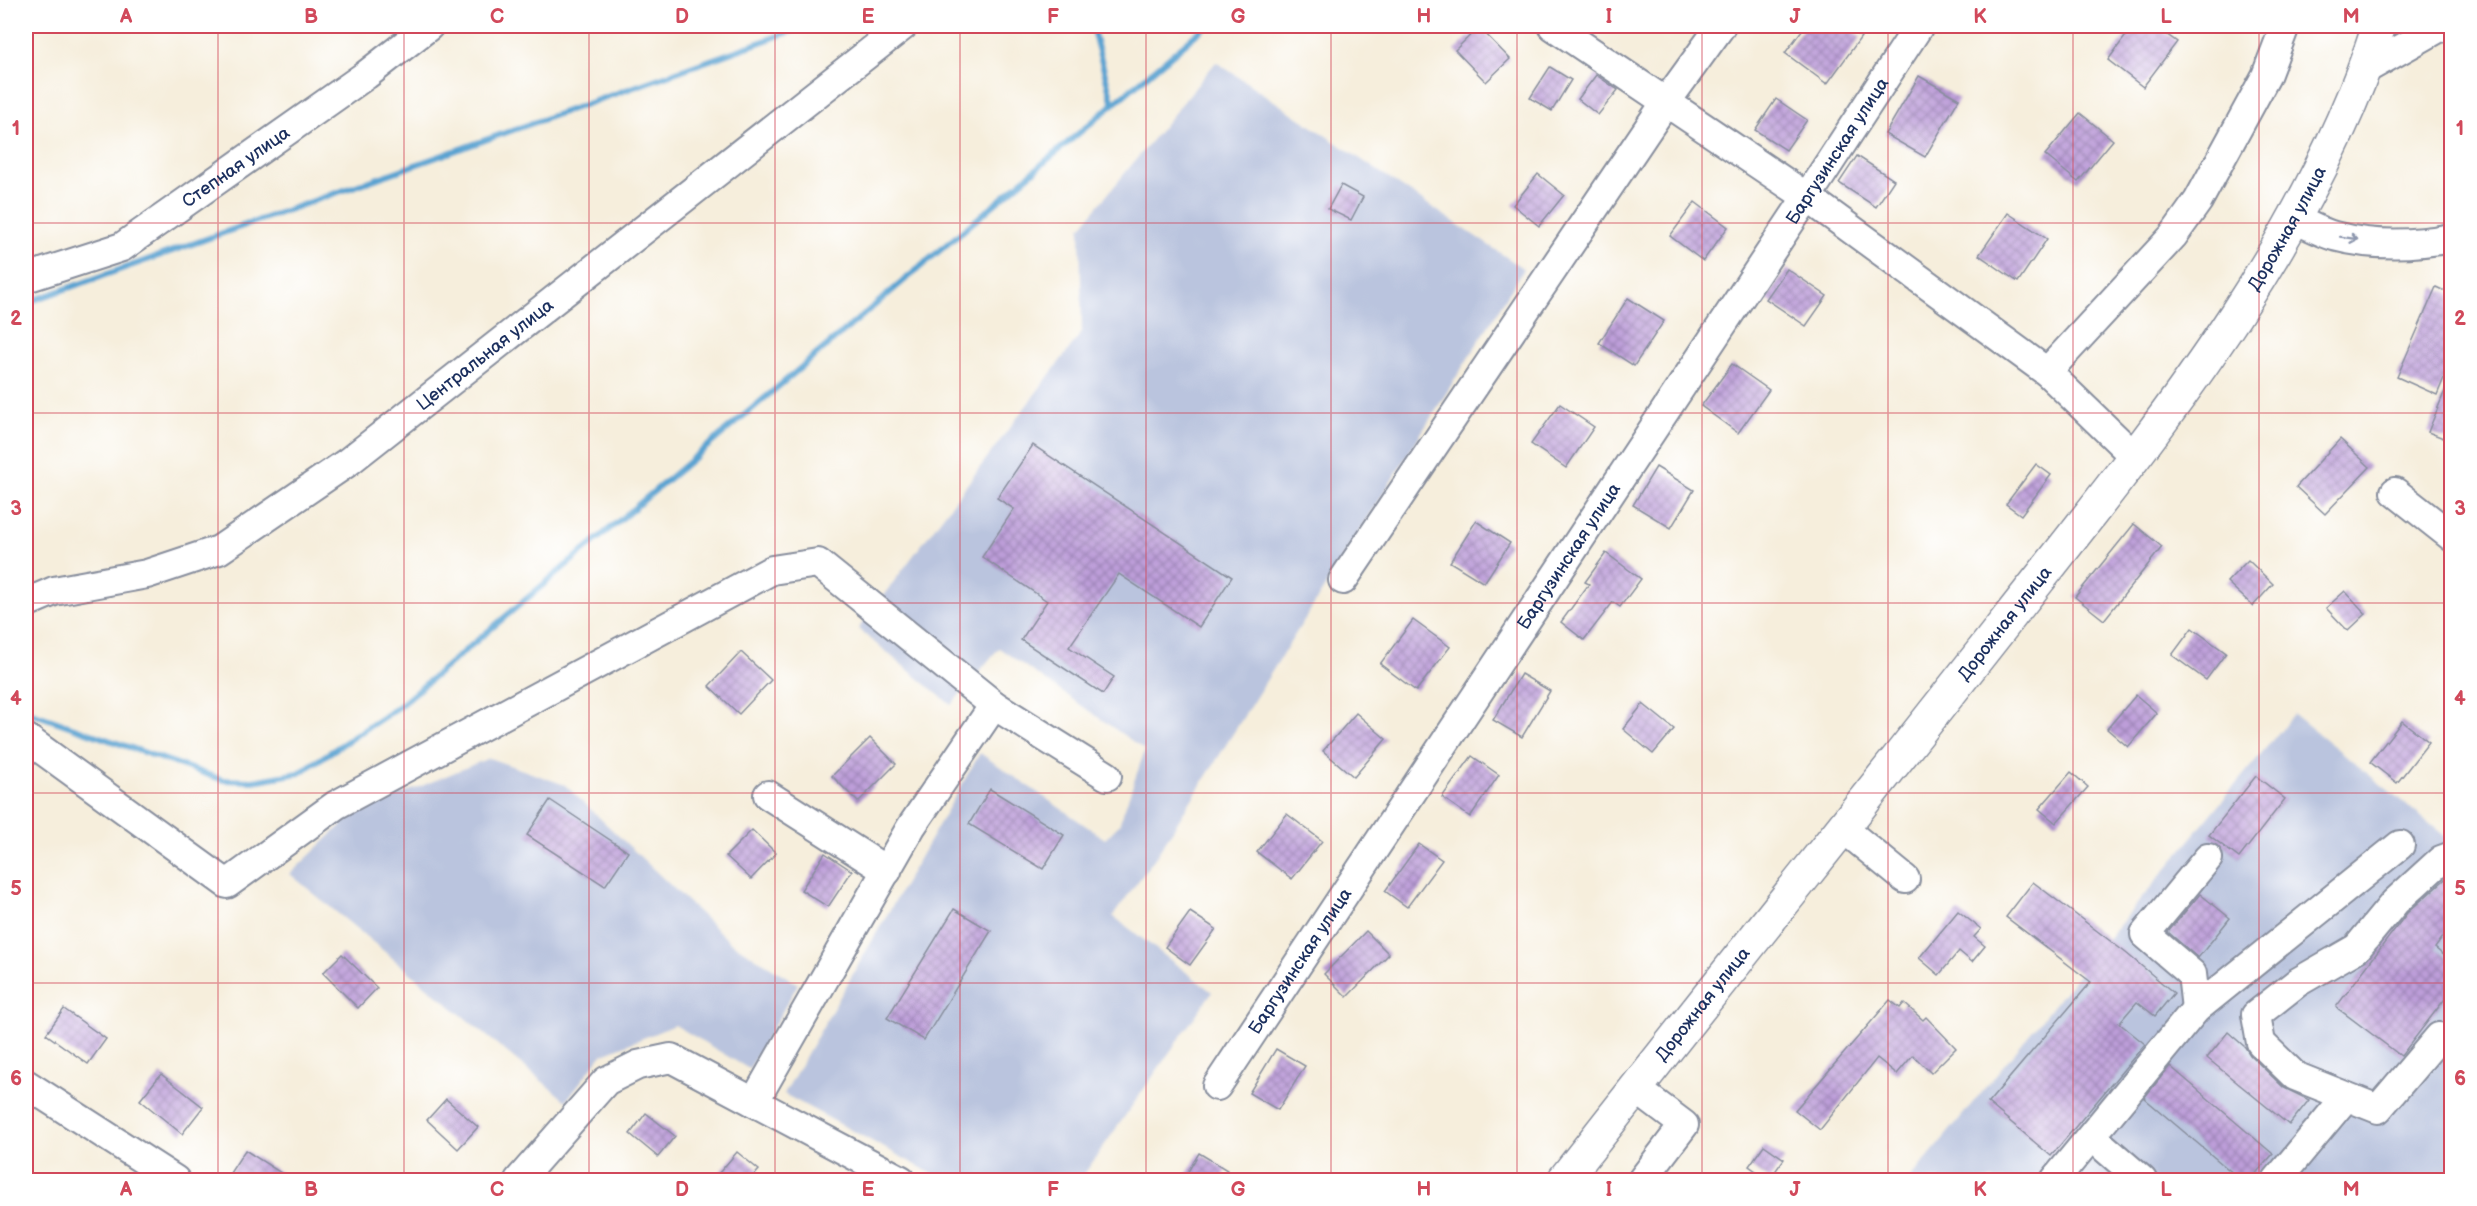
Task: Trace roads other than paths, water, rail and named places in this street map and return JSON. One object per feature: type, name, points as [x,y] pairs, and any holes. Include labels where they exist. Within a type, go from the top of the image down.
[{"type":"main road","name":"Дорожная улица","points":[[1564,1180],[1635,1088],[1844,830],[2135,457],[2209,358],[2294,219],[2321,168],[2364,70],[2379,26]]},
{"type":"street","name":"Степная улица","points":[[26,278],[122,247],[366,75],[429,26]]},
{"type":"street","name":"Центральная улица","points":[[26,603],[54,591],[147,574],[219,550],[268,518],[348,462],[903,26]]},
{"type":"street","points":[[1554,26],[1808,197],[2047,372],[2135,457]]},
{"type":"street","points":[[1343,580],[1666,102],[1721,26]]},
{"type":"street","name":"Баргузинская улица","points":[[1217,1086],[1808,197],[1919,26]]},
{"type":"street","points":[[2047,372],[2173,236],[2198,201],[2266,76],[2285,26]]},
{"type":"street","points":[[2364,70],[2442,26]]},
{"type":"street","points":[[2294,219],[2333,236],[2376,243],[2431,242],[2451,238]]},
{"type":"street","points":[[2395,492],[2451,537]]},
{"type":"street","points":[[26,738],[227,884],[336,805],[772,570],[818,563],[994,705],[1107,776]]},
{"type":"street","points":[[754,1102],[911,827],[994,705]]},
{"type":"street","points":[[768,795],[886,871]]},
{"type":"street","points":[[1844,830],[1905,879]]},
{"type":"street","points":[[2055,1180],[2196,1010],[2400,845]]},
{"type":"street","points":[[2439,1036],[2378,1109],[2295,1076],[2261,1043],[2256,1015],[2298,982],[2358,948],[2395,903],[2441,860],[2451,856]]},
{"type":"street","points":[[2196,1010],[2192,974],[2145,934],[2208,858]]},
{"type":"street","points":[[519,1180],[606,1081],[638,1065],[671,1058],[901,1180]]},
{"type":"street","points":[[26,1084],[175,1180]]},
{"type":"street","points":[[1635,1088],[1684,1125],[1641,1180]]},
{"type":"street","points":[[2277,1180],[2346,1098]]},
{"type":"street","points":[[2092,1137],[2142,1180]]},
{"type":"waterway","points":[[26,303],[806,26]]},
{"type":"waterway","points":[[1092,26],[1113,104]]},
{"type":"waterway","points":[[26,711],[223,780],[253,781],[299,773],[397,708],[1206,26]]}]
